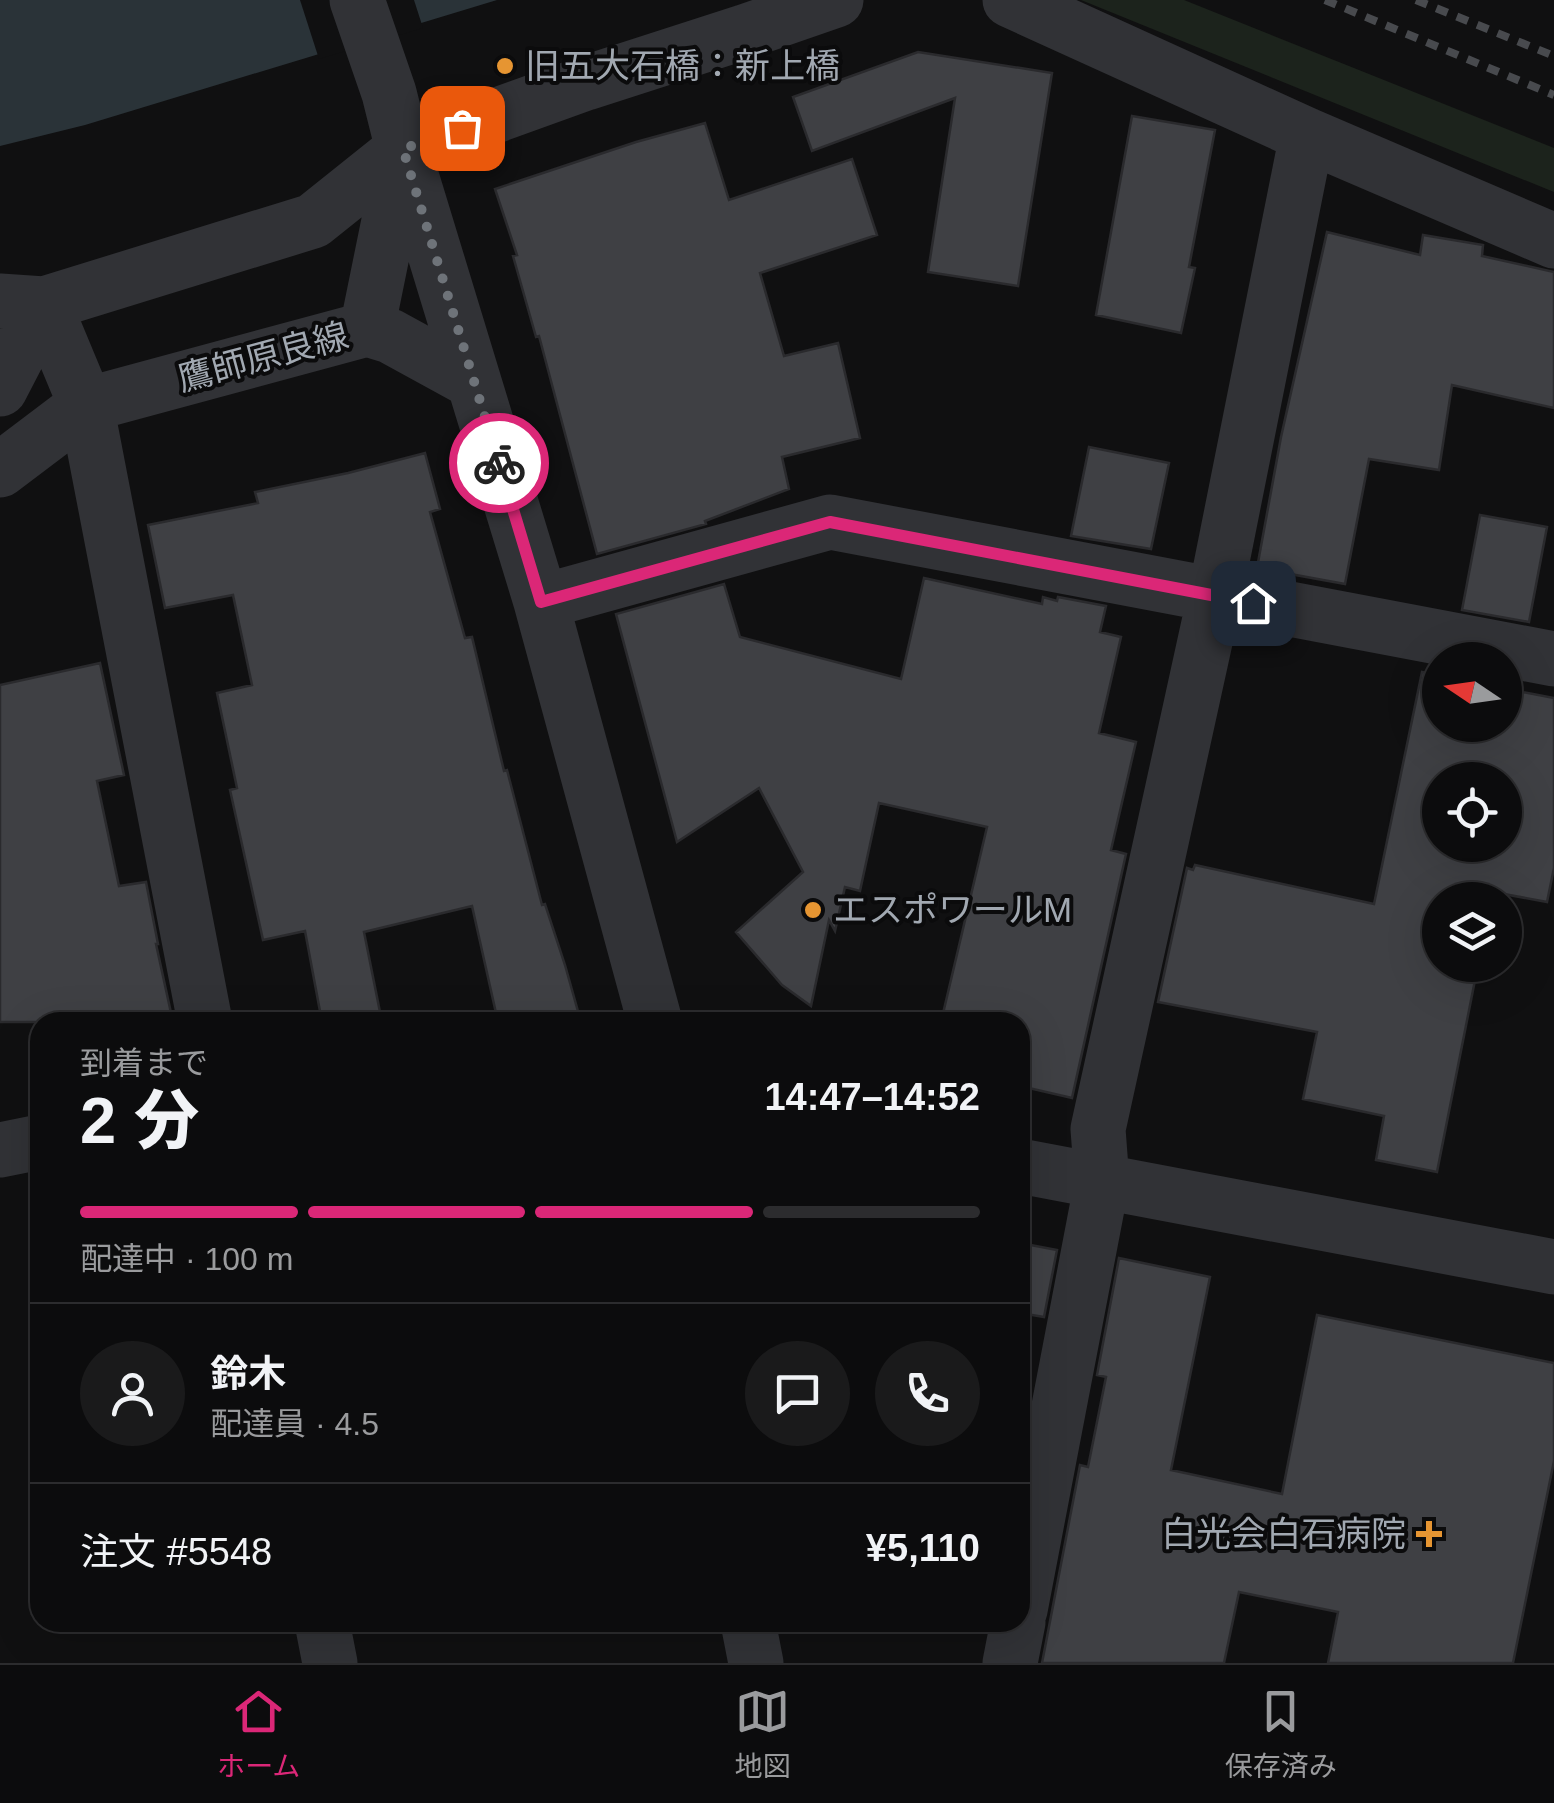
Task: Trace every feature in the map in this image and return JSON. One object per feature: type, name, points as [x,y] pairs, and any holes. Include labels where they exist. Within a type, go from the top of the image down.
[{"type":"street","points":[[357,0],[389,93],[541,602],[652,1012]]},
{"type":"street","points":[[22,302],[313,222],[403,149],[836,0]]},
{"type":"street","points":[[1010,0],[1307,135],[1554,241]]},
{"type":"street","points":[[1030,1558],[1102,1182],[1098,1129],[1215,596],[1307,135]]},
{"type":"street","name":"鷹師原良線","points":[[0,470],[86,404],[366,329],[403,149]]},
{"type":"street","points":[[0,389],[22,302]]},
{"type":"street","points":[[22,302],[86,404],[204,1012]]},
{"type":"street","points":[[366,329],[390,336],[474,382]]},
{"type":"street","points":[[541,602],[830,522],[1554,660]]},
{"type":"street","points":[[0,1150],[30,1144]]},
{"type":"street","points":[[1030,1168],[1554,1267]]},
{"type":"street","points":[[324,1632],[330,1663]]},
{"type":"street","points":[[750,1632],[756,1663]]},
{"type":"street","points":[[1010,1663],[1016,1632]]},
{"type":"shaded area","points":[[0,0],[497,0],[85,125],[0,146]]},
{"type":"shaded area","points":[[1081,0],[1184,0],[1554,148],[1554,192]]},
{"type":"pier","points":[[300,0],[414,0],[423,28],[319,59]]},
{"type":"building","points":[[918,52],[1052,73],[1018,286],[928,272],[955,98],[812,151],[793,97]]},
{"type":"building","points":[[1132,116],[1215,130],[1189,267],[1195,268],[1181,333],[1096,315]]},
{"type":"building","points":[[705,123],[729,200],[852,159],[877,235],[760,273],[784,356],[838,343],[860,438],[782,457],[789,489],[705,521],[706,524],[597,554],[539,336],[536,337],[513,256],[517,255],[495,189]]},
{"type":"building","points":[[1327,232],[1420,255],[1423,235],[1483,245],[1482,256],[1554,272],[1554,408],[1452,385],[1439,470],[1369,459],[1345,584],[1257,568],[1281,437]]},
{"type":"building","points":[[1089,447],[1169,463],[1151,549],[1071,536]]},
{"type":"building","points":[[425,453],[440,509],[430,512],[465,638],[472,637],[504,771],[507,770],[542,905],[545,904],[578,1012],[496,1012],[472,906],[364,932],[380,1012],[320,1012],[305,931],[263,940],[230,790],[237,788],[217,693],[252,685],[233,595],[165,608],[148,525],[258,503],[255,492]]},
{"type":"building","points":[[1480,515],[1547,527],[1529,622],[1462,610]]},
{"type":"building","points":[[924,578],[1042,604],[1043,597],[1057,601],[1058,597],[1106,606],[1100,632],[1121,637],[1099,733],[1136,742],[1111,850],[1126,854],[1072,1098],[1030,1088],[1030,1012],[943,1012],[987,827],[879,803],[860,891],[845,887],[835,931],[829,920],[811,1006],[782,985],[736,932],[803,872],[759,788],[677,842],[616,614],[724,584],[740,637],[901,679]]},
{"type":"building","points":[[100,663],[124,775],[97,781],[119,886],[146,882],[171,1012],[30,1012],[30,1022],[0,1022],[0,685]]},
{"type":"building","points":[[1422,672],[1422,742],[1522,742],[1522,692],[1554,698],[1554,868],[1547,902],[1522,897],[1522,882],[1422,882],[1422,982],[1475,982],[1437,1172],[1376,1160],[1384,1116],[1303,1099],[1317,1032],[1158,1002],[1187,868],[1193,870],[1195,865],[1374,904]]},
{"type":"building","points":[[1030,1245],[1057,1250],[1044,1317],[1030,1315]]},
{"type":"building","points":[[1119,1258],[1210,1277],[1171,1470],[1282,1494],[1317,1315],[1554,1363],[1554,1461],[1513,1663],[1328,1663],[1338,1612],[1239,1592],[1224,1663],[1042,1663],[1080,1465],[1088,1467],[1106,1377],[1097,1375]]},
{"type":"railway","points":[[1325,0],[1554,95]]},
{"type":"railway","points":[[1416,0],[1554,56]]},
{"type":"way so far","points":[[462,128],[403,149],[499,463]]},
{"type":"place","name":"旧五大石橋：新上橋","points":[[505,66]]},
{"type":"place","name":"エスポワールM","points":[[813,910]]},
{"type":"place","name":"白光会白石病院","points":[[1429,1534]]},
{"type":"route","points":[[499,463],[541,602],[830,522],[1253,603]]}]
